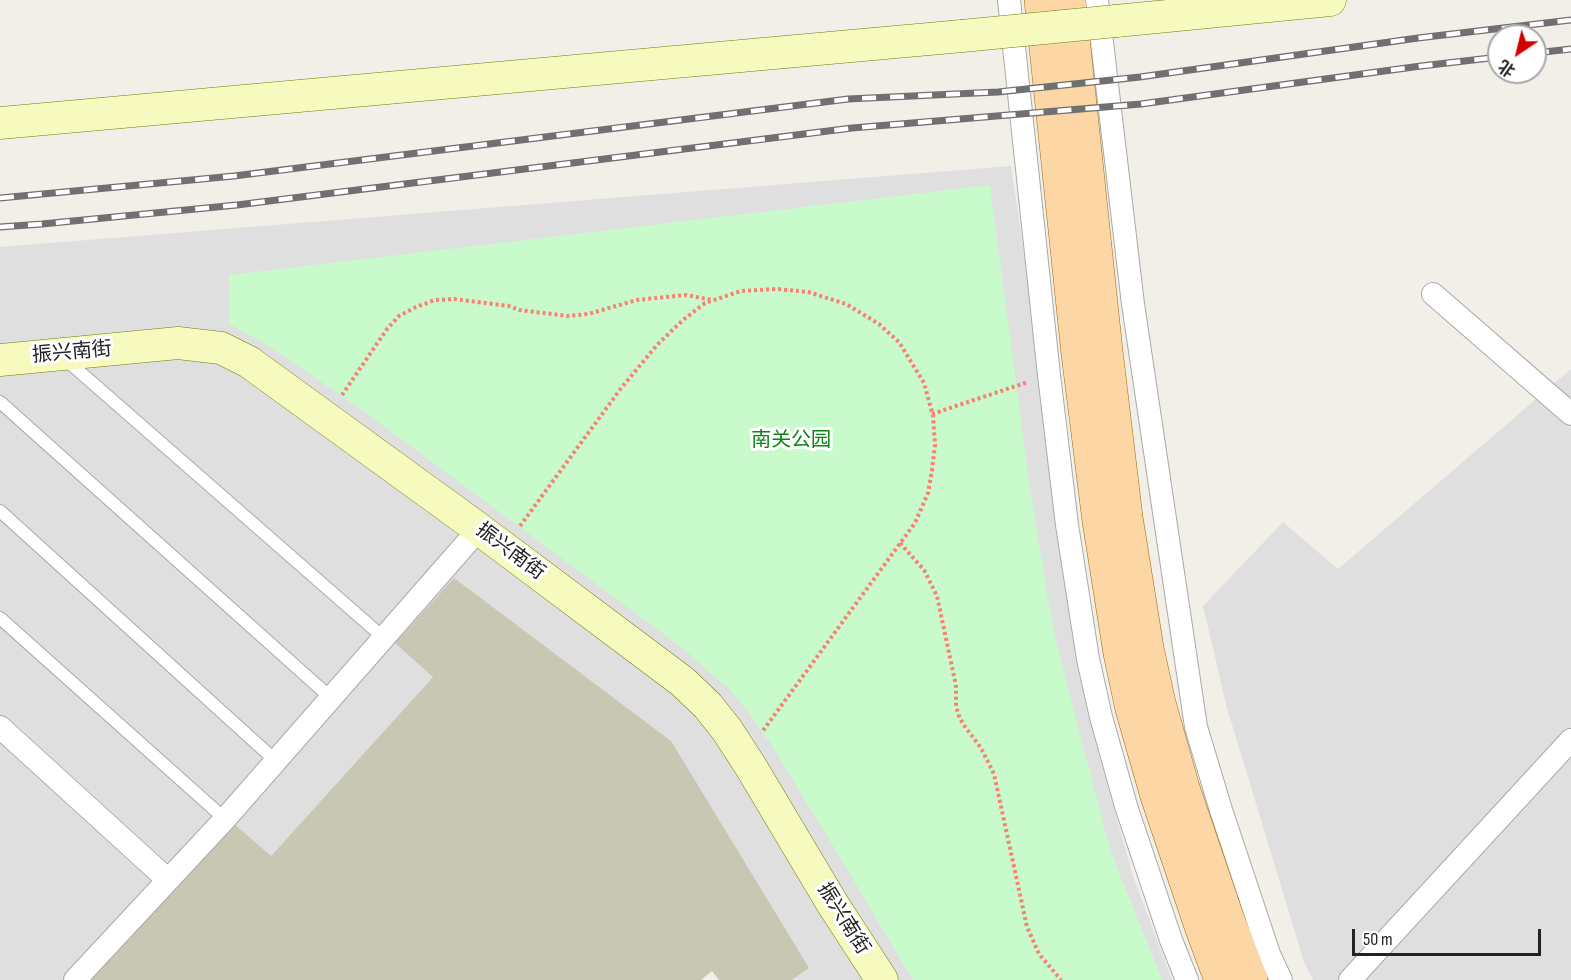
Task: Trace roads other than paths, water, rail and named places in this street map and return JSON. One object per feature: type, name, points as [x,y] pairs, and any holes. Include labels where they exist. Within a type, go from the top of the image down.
[{"type":"main road","points":[[1041,0],[1087,426],[1120,653],[1132,710],[1157,796],[1221,980]]},
{"type":"main road","points":[[1069,0],[1107,363],[1126,517],[1148,648],[1159,703],[1183,788],[1251,980]]},
{"type":"street","points":[[1009,0],[1048,375],[1067,525],[1088,659],[1101,717],[1126,806],[1187,980]]},
{"type":"street","points":[[0,123],[962,36],[1107,10],[1330,0]]},
{"type":"street","points":[[1107,10],[1132,304],[1196,727],[1265,943],[1281,980]]},
{"type":"street","points":[[1433,294],[1571,414]]},
{"type":"street","name":"振兴南街","points":[[0,360],[178,343],[221,348],[249,362],[683,681],[708,706],[727,730],[832,903],[882,980]]},
{"type":"street","points":[[75,980],[225,819],[479,529]]},
{"type":"street","points":[[0,727],[168,880]]},
{"type":"street","points":[[1350,980],[1571,740]]},
{"type":"lane","points":[[60,354],[384,638]]},
{"type":"lane","points":[[0,402],[331,698]]},
{"type":"lane","points":[[0,511],[276,761]]},
{"type":"lane","points":[[0,618],[225,819]]},
{"type":"railway","points":[[0,198],[234,176],[848,99],[998,92],[1140,77],[1418,38],[1571,20]]},
{"type":"railway","points":[[1547,52],[1571,49]]},
{"type":"railway","points":[[0,227],[237,205],[852,128],[1141,104],[1487,58]]},
{"type":"park label","name":"南关公园","points":[[791,441]]}]
